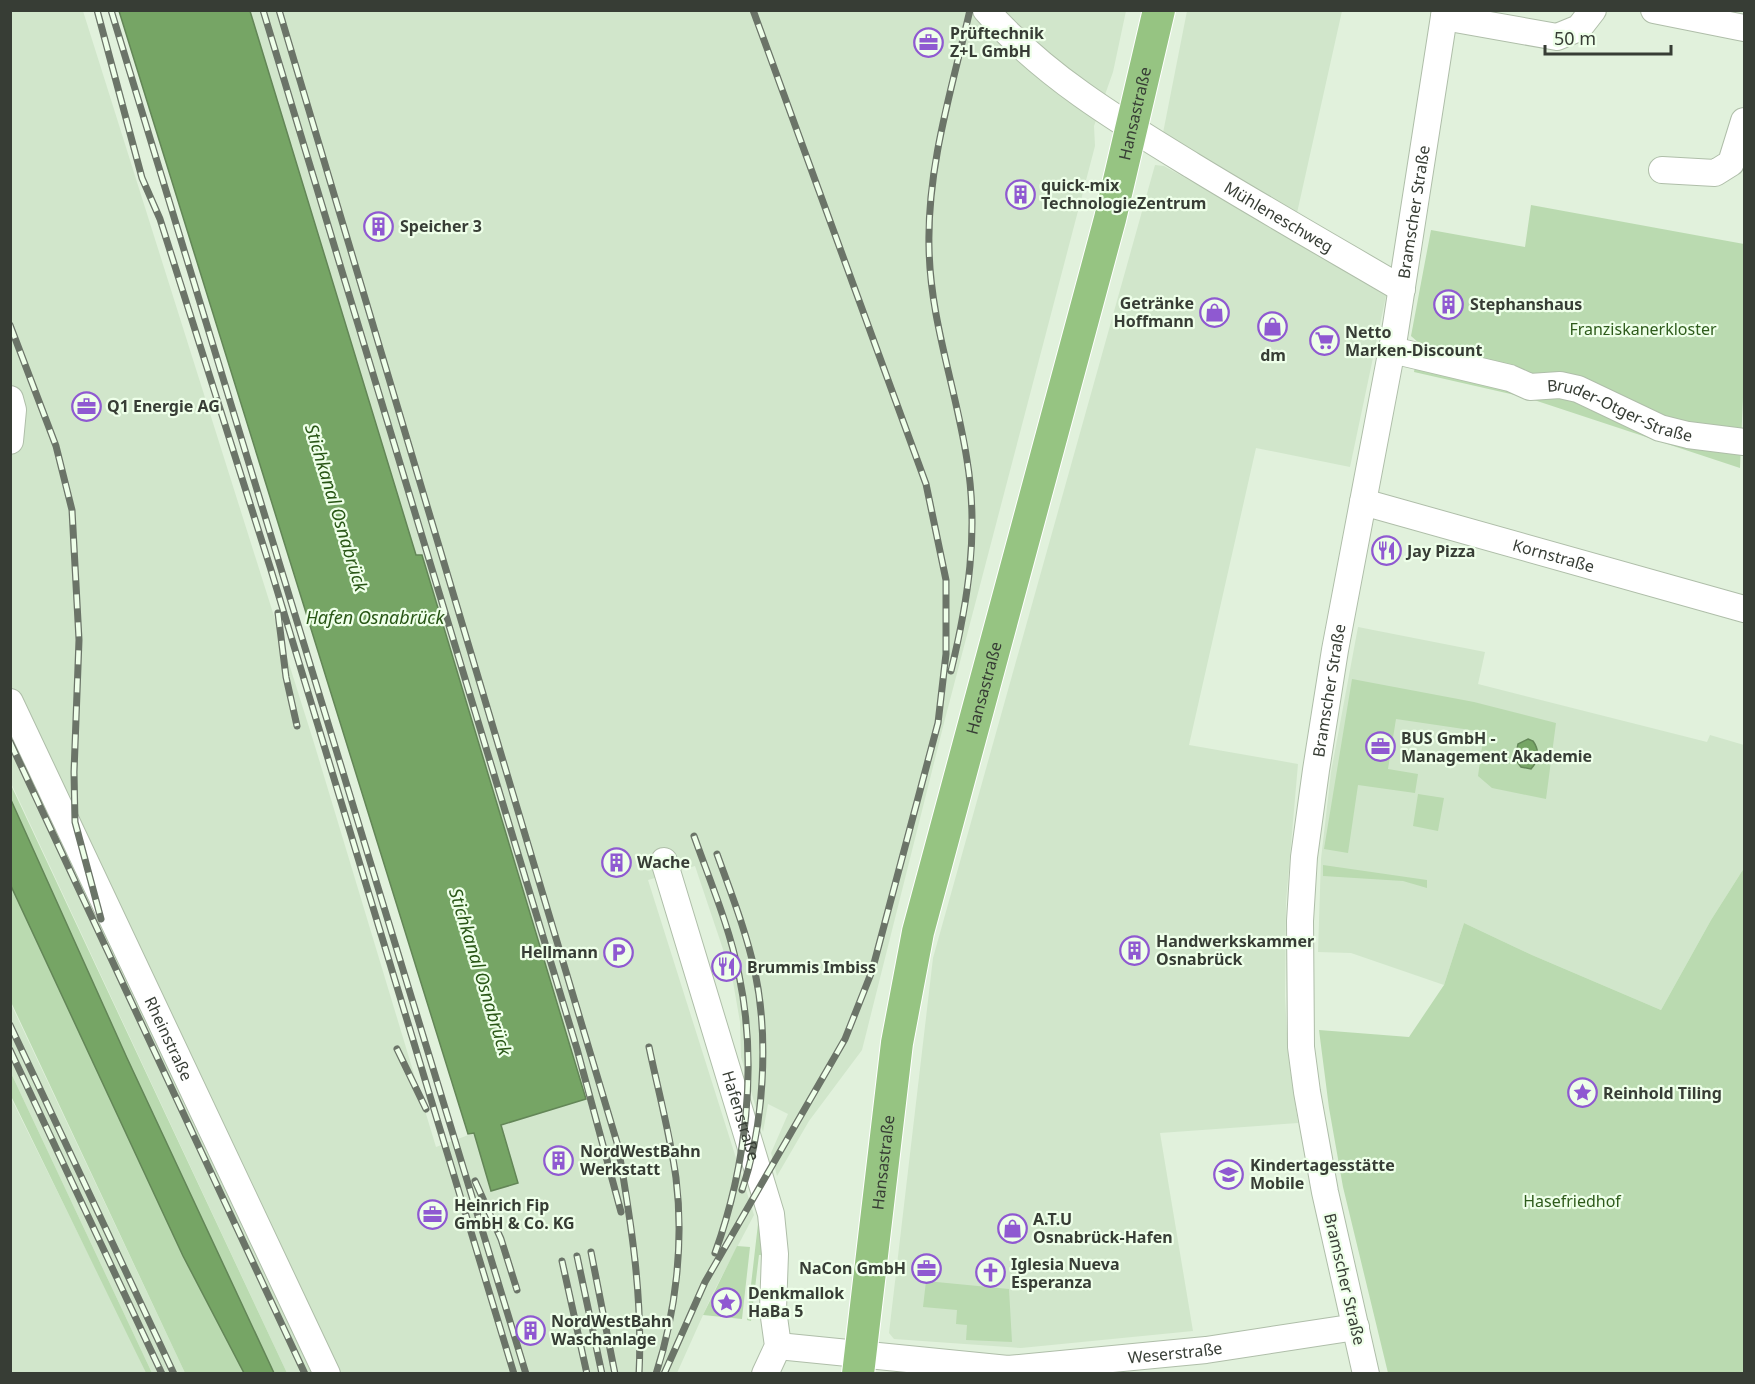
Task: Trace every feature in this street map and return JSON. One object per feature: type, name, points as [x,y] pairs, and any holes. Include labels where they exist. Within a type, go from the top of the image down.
[{"type":"main road","name":"Hansastraße","points":[[859,1364],[897,1043],[918,932],[1133,130],[1159,10]]},
{"type":"street","name":"Mühleneschweg","points":[[986,10],[1047,70],[1133,130],[1402,289]]},
{"type":"street","points":[[1444,14],[1557,37],[1579,28],[1593,10]]},
{"type":"street","points":[[1654,10],[1744,28]]},
{"type":"street","name":"Bramscher Straße","points":[[1366,1374],[1325,1192],[1301,1047],[1300,950],[1304,857],[1316,770],[1392,350],[1444,14]]},
{"type":"street","points":[[1662,170],[1715,173],[1731,163],[1744,121]]},
{"type":"street","name":"Bruder-Otger-Straße","points":[[1392,350],[1510,378],[1530,387],[1560,385],[1578,389],[1660,428],[1688,435],[1744,442]]},
{"type":"street","points":[[10,399],[13,410],[10,441]]},
{"type":"street","name":"Kornstraße","points":[[1363,502],[1744,609]]},
{"type":"street","name":"Rheinstraße","points":[[10,702],[327,1374]]},
{"type":"street","name":"Hafenstraße","points":[[664,861],[771,1214],[776,1254],[773,1310],[778,1346]]},
{"type":"street","name":"Weserstraße","points":[[778,1346],[859,1364],[1008,1369],[1206,1350],[1356,1327]]},
{"type":"street","points":[[765,1374],[778,1346]]},
{"type":"shaded area","points":[[10,11],[83,11],[314,743],[436,1147],[474,1133],[491,1191],[518,1183],[501,1125],[586,1099],[422,555],[416,556],[250,11],[1126,11],[1113,72],[1094,126],[1095,146],[945,719],[862,1050],[809,1121],[777,1176],[771,1153],[788,1114],[768,1104],[763,1132],[741,1057],[740,1022],[732,976],[695,866],[648,880],[754,1215],[712,1295],[677,1373],[287,1373],[11,783]]},
{"type":"shaded area","points":[[1187,11],[1342,11],[1297,213],[1163,133]]},
{"type":"shaded area","points":[[1155,165],[1164,166],[1239,208],[1386,296],[1350,467],[1256,448],[1189,745],[1298,764],[1286,902],[1285,996],[1288,1053],[1298,1123],[1160,1133],[1193,1331],[1021,1348],[894,1339],[889,1333],[933,958]]},
{"type":"shaded area","points":[[1358,627],[1485,652],[1478,684],[1707,742],[1710,735],[1744,745],[1744,868],[1711,920],[1661,1010],[1532,955],[1464,923],[1444,985],[1351,953],[1318,952],[1321,859],[1331,772]]},
{"type":"shaded area","points":[[10,1002],[185,1373],[152,1373],[11,1073]]},
{"type":"shaded area","points":[[10,1096],[127,1332],[146,1373],[11,1373]]},
{"type":"green space","name":"Franziskanerkloster","points":[[1531,205],[1744,244],[1744,374],[1740,468],[1528,398],[1414,372],[1419,343],[1411,336],[1431,230],[1525,247]]},
{"type":"green space","points":[[1352,679],[1474,702],[1556,723],[1546,799],[1492,788],[1478,776],[1484,732],[1396,719],[1388,769],[1418,774],[1415,793],[1358,785],[1348,853],[1324,849]]},
{"type":"green space","points":[[10,783],[287,1373],[185,1373],[11,1002]]},
{"type":"green space","points":[[1418,794],[1444,798],[1438,831],[1413,826]]},
{"type":"green space","points":[[1323,865],[1427,880],[1427,888],[1403,881],[1323,876]]},
{"type":"green space","name":"Hasefriedhof","points":[[1744,868],[1744,1373],[1388,1373],[1343,1187],[1329,1108],[1319,1030],[1409,1037],[1444,985],[1464,923],[1532,955],[1661,1010],[1711,920]]},
{"type":"green space","points":[[10,1073],[152,1373],[146,1373],[11,1096]]},
{"type":"green space","points":[[759,1215],[765,1255],[759,1255],[751,1321],[747,1320]]},
{"type":"green space","points":[[737,1246],[750,1247],[742,1319],[703,1315]]},
{"type":"green space","points":[[926,1281],[1009,1289],[1012,1342],[966,1340],[967,1325],[956,1324],[957,1310],[923,1307]]},
{"type":"water","name":"Hafen Osnabrück","points":[[119,11],[250,11],[416,555],[422,555],[586,1099],[501,1125],[518,1183],[491,1191],[474,1133],[468,1134]]},
{"type":"water","points":[[1528,739],[1533,741],[1538,752],[1536,762],[1531,769],[1521,767],[1515,759],[1518,744]]},
{"type":"water","points":[[11,800],[127,1058],[274,1373],[244,1373],[183,1256],[11,886]]},
{"type":"railway","points":[[97,10],[142,178],[160,219],[271,570],[514,1374]]},
{"type":"railway","points":[[111,10],[526,1374]]},
{"type":"railway","points":[[263,10],[577,1049],[621,1212]]},
{"type":"railway","points":[[279,10],[618,1146],[638,1288],[639,1374]]},
{"type":"railway","points":[[664,1374],[705,1282],[845,1039],[872,971],[938,723],[946,654],[946,580],[926,484],[753,10]]},
{"type":"railway","points":[[951,671],[967,592],[972,514],[967,460],[930,274],[929,217],[936,157],[970,10]]},
{"type":"railway","points":[[10,325],[56,446],[72,510],[79,640],[74,772],[75,822],[101,919]]},
{"type":"railway","points":[[278,613],[286,677],[297,726]]},
{"type":"railway","points":[[10,742],[305,1374]]},
{"type":"railway","points":[[694,836],[735,957],[745,1010],[748,1045],[746,1116],[741,1151],[726,1220],[715,1253]]},
{"type":"railway","points":[[717,854],[738,912],[755,972],[762,1025],[762,1082],[759,1110],[755,1138],[742,1190]]},
{"type":"railway","points":[[10,1025],[174,1374]]},
{"type":"railway","points":[[649,1047],[676,1178],[679,1227],[677,1277],[669,1326],[656,1374]]},
{"type":"railway","points":[[397,1049],[426,1109]]},
{"type":"railway","points":[[10,1050],[162,1374]]},
{"type":"railway","points":[[475,1181],[501,1239],[517,1290]]},
{"type":"railway","points":[[591,1252],[615,1374]]},
{"type":"railway","points":[[577,1256],[602,1374]]},
{"type":"railway","points":[[562,1261],[587,1374]]},
{"type":"place","name":"Prüftechnik Z+L GmbH","points":[[929,42]]},
{"type":"place","name":"quick-mix TechnologieZentrum","points":[[1020,194]]},
{"type":"place","name":"Speicher 3","points":[[379,226]]},
{"type":"place","name":"Stephanshaus","points":[[1449,304]]},
{"type":"place","name":"Getränke Hoffmann","points":[[1215,312]]},
{"type":"place","name":"dm","points":[[1273,327]]},
{"type":"place","name":"Netto Marken-Discount","points":[[1324,341]]},
{"type":"place","name":"Q1 Energie AG","points":[[86,406]]},
{"type":"place","name":"Jay Pizza","points":[[1386,551]]},
{"type":"place","name":"BUS GmbH - Management Akademie","points":[[1380,747]]},
{"type":"place","name":"Wache","points":[[616,862]]},
{"type":"place","name":"Handwerkskammer Osnabrück","points":[[1135,950]]},
{"type":"place","name":"Hellmann","points":[[619,952]]},
{"type":"place","name":"Brummis Imbiss","points":[[726,967]]},
{"type":"place","name":"Reinhold Tiling","points":[[1582,1093]]},
{"type":"place","name":"NordWestBahn Werkstatt","points":[[559,1160]]},
{"type":"place","name":"Kindertagesstätte Mobile","points":[[1229,1174]]},
{"type":"place","name":"Heinrich Fip GmbH & Co. KG","points":[[433,1214]]},
{"type":"place","name":"A.T.U Osnabrück-Hafen","points":[[1012,1228]]},
{"type":"place","name":"NaCon GmbH","points":[[927,1268]]},
{"type":"place","name":"Iglesia Nueva Esperanza","points":[[990,1273]]},
{"type":"place","name":"Denkmallok HaBa 5","points":[[727,1302]]},
{"type":"place","name":"NordWestBahn Waschanlage","points":[[530,1330]]},
{"type":"water label","name":"Stichkanal Osnabrück","points":[[336,508]]},
{"type":"water label","name":"Stichkanal Osnabrück","points":[[480,972]]}]
